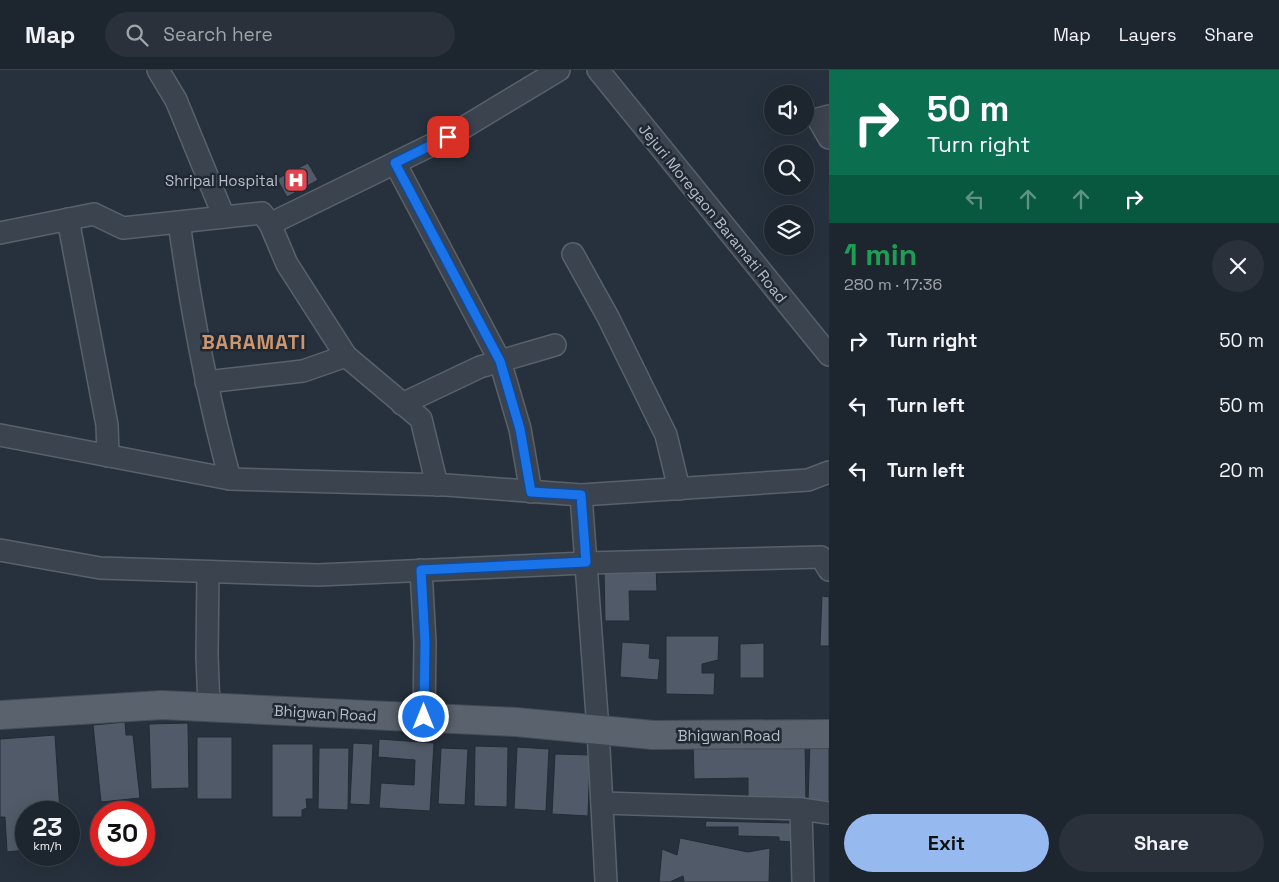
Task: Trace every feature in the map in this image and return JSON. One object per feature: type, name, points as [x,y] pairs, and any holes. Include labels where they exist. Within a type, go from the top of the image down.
[{"type":"main road","name":"Bhigwan Road","points":[[0,715],[162,705],[516,722],[653,735],[829,734]]},
{"type":"street","points":[[158,70],[176,100],[224,217]]},
{"type":"street","points":[[270,224],[448,137],[559,70]]},
{"type":"street","name":"Jejuri Moregaon Baramati Road","points":[[598,70],[829,355]]},
{"type":"street","points":[[829,116],[818,119],[829,138]]},
{"type":"street","points":[[395,163],[500,361],[520,429],[531,492]]},
{"type":"street","points":[[0,232],[94,214],[123,228],[262,213],[270,224],[287,264],[346,356],[421,419],[437,485]]},
{"type":"street","points":[[68,220],[107,425],[108,456]]},
{"type":"street","points":[[179,222],[191,305],[206,382],[230,479]]},
{"type":"street","points":[[573,254],[608,317],[666,435],[679,489]]},
{"type":"street","points":[[402,404],[480,367],[555,345]]},
{"type":"street","points":[[206,382],[303,371],[346,356]]},
{"type":"street","points":[[0,435],[230,479],[437,485],[581,495],[808,480],[829,472]]},
{"type":"street","points":[[581,495],[598,730],[606,882]]},
{"type":"street","points":[[0,550],[100,568],[318,575],[586,562],[821,557],[829,570]]},
{"type":"street","points":[[421,570],[425,642],[424,717]]},
{"type":"street","points":[[208,572],[207,656],[209,707]]},
{"type":"street","points":[[602,803],[801,809],[829,813]]},
{"type":"street","points":[[801,809],[803,882]]},
{"type":"building","points":[[308,163],[318,180],[287,197],[277,179]]},
{"type":"building","points":[[656,567],[657,591],[629,591],[630,621],[605,621],[604,568]]},
{"type":"building","points":[[822,596],[829,597],[829,646],[820,646]]},
{"type":"building","points":[[666,636],[719,636],[718,660],[702,664],[702,673],[715,673],[714,695],[666,694]]},
{"type":"building","points":[[622,642],[650,644],[649,658],[660,659],[658,680],[620,677]]},
{"type":"building","points":[[764,643],[764,678],[740,678],[740,644]]},
{"type":"building","points":[[125,722],[126,735],[133,735],[140,798],[101,801],[93,725]]},
{"type":"building","points":[[188,723],[189,788],[151,789],[149,724]]},
{"type":"building","points":[[55,735],[59,801],[15,801],[15,851],[7,852],[5,817],[0,817],[0,739]]},
{"type":"building","points":[[197,737],[232,737],[232,799],[197,799]]},
{"type":"building","points":[[379,739],[434,743],[430,811],[379,808],[381,783],[414,785],[415,760],[378,757]]},
{"type":"building","points":[[805,739],[806,805],[748,806],[748,778],[694,779],[693,742]]},
{"type":"building","points":[[810,741],[829,742],[829,802],[808,801]]},
{"type":"building","points":[[353,743],[373,744],[370,805],[350,804]]},
{"type":"building","points":[[272,744],[313,744],[313,799],[306,799],[307,808],[302,810],[302,817],[272,817]]},
{"type":"building","points":[[475,746],[508,747],[507,807],[474,806]]},
{"type":"building","points":[[517,747],[549,749],[546,811],[514,809]]},
{"type":"building","points":[[319,748],[349,748],[348,810],[318,809]]},
{"type":"building","points":[[441,748],[468,749],[465,805],[438,804]]},
{"type":"building","points":[[555,754],[590,755],[588,816],[552,814]]},
{"type":"building","points":[[706,821],[792,823],[792,842],[779,841],[779,837],[738,836],[738,827],[705,827]]},
{"type":"building","points":[[680,838],[748,852],[770,848],[769,882],[684,882],[683,876],[670,882],[659,882],[662,849],[677,855]]},
{"type":"place","name":"Shripal Hospital","points":[[296,180]]},
{"type":"district","name":"BARAMATI","points":[[254,342]]},
{"type":"route","points":[[424,717],[425,642],[421,570],[586,562],[581,495],[531,492],[520,429],[500,361],[395,163],[448,137]]}]
